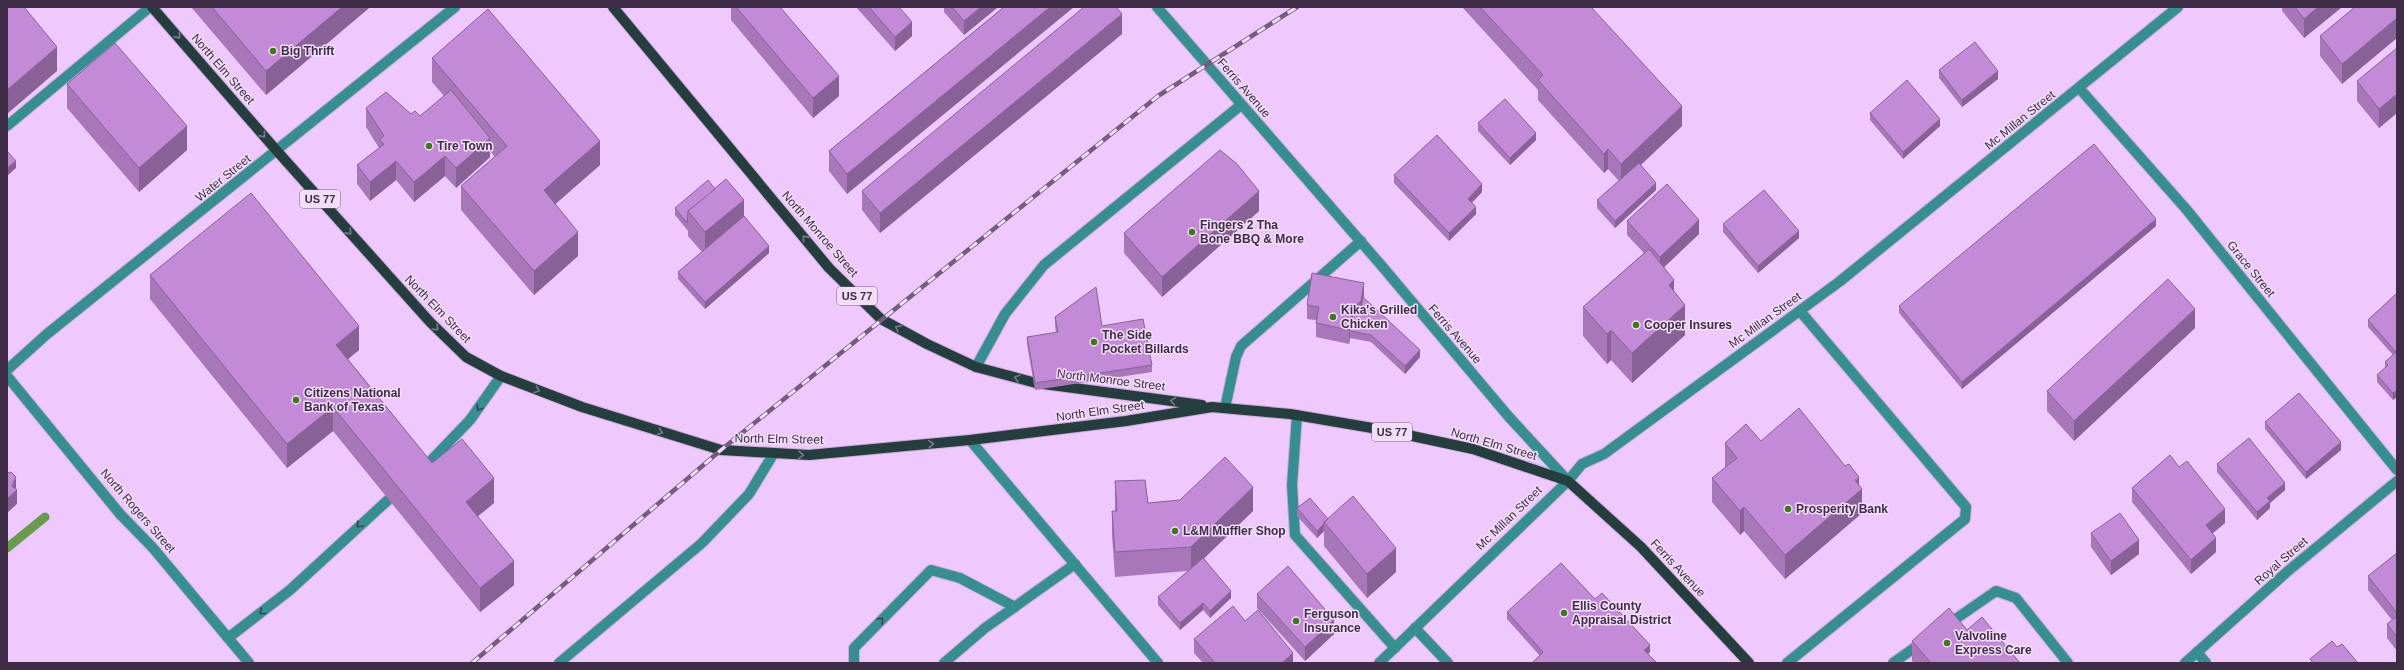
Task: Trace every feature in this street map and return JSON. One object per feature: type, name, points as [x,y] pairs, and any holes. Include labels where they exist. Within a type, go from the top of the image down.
[{"type":"main road","name":"North Elm Street","points":[[151,7],[430,322],[466,356],[501,376],[582,407],[720,450],[809,455],[970,440],[1126,421],[1212,407],[1297,415],[1384,430],[1472,449],[1568,481]]},
{"type":"main road","name":"North Monroe Street","points":[[613,7],[829,268],[881,319],[927,344],[976,367],[1036,383],[1212,407]]},
{"type":"main road","name":"Ferris Avenue","points":[[1568,481],[1642,547],[1749,663]]},
{"type":"street","points":[[7,126],[151,7]]},
{"type":"street","name":"Water Street","points":[[7,370],[47,334],[455,7]]},
{"type":"street","name":"Ferris Avenue","points":[[1157,7],[1361,241],[1509,417],[1568,481]]},
{"type":"street","name":"Mc Millan Street","points":[[1379,663],[1568,481],[1582,464],[1604,454],[1846,277],[2080,89],[2178,7]]},
{"type":"street","name":"Grace Street","points":[[2080,89],[2186,209],[2397,470]]},
{"type":"street","points":[[976,367],[1005,314],[1044,266],[1241,105]]},
{"type":"street","points":[[1225,408],[1236,357],[1241,346],[1361,241]]},
{"type":"street","points":[[1787,663],[1965,518],[1966,513],[1966,507],[1800,311]]},
{"type":"street","name":"North Rogers Street","points":[[7,376],[120,514],[153,548],[249,663]]},
{"type":"street","points":[[420,472],[470,420],[501,376]]},
{"type":"street","points":[[1297,415],[1292,485],[1294,535],[1395,648]]},
{"type":"street","points":[[970,440],[1158,663]]},
{"type":"street","points":[[558,663],[702,543],[749,494],[774,454]]},
{"type":"street","name":"Royal Street","points":[[2185,663],[2288,571],[2397,481]]},
{"type":"street","points":[[228,638],[290,590],[388,500]]},
{"type":"street","points":[[944,663],[985,628],[1075,564]]},
{"type":"street","points":[[854,663],[854,648],[931,570],[960,578],[1015,607]]},
{"type":"street","points":[[1893,663],[1996,591],[2016,598],[2068,663]]},
{"type":"street","points":[[1415,628],[1448,663]]},
{"type":"street","points":[[2197,652],[2206,663]]},
{"type":"building","points":[[7,7],[24,7],[57,47],[7,90]]},
{"type":"building","points":[[212,7],[342,7],[266,71]]},
{"type":"building","points":[[736,7],[780,7],[839,76],[813,98]]},
{"type":"building","points":[[869,7],[899,7],[912,22],[895,37]]},
{"type":"building","points":[[952,7],[981,7],[964,21]]},
{"type":"building","points":[[1004,7],[1050,7],[847,174],[829,151]]},
{"type":"building","points":[[1084,7],[1116,7],[1122,14],[880,213],[862,191]]},
{"type":"building","points":[[1480,7],[1591,7],[1682,106],[1621,164],[1608,149],[1604,154],[1538,80],[1543,75]]},
{"type":"building","points":[[2295,7],[2318,7],[2304,19]]},
{"type":"building","points":[[2355,7],[2397,7],[2397,18],[2342,64],[2320,36]]},
{"type":"building","points":[[488,9],[600,141],[544,190],[578,232],[534,271],[461,186],[507,146],[432,58]]},
{"type":"building","points":[[1975,42],[1998,71],[1962,100],[1939,70]]},
{"type":"building","points":[[115,43],[187,126],[139,168],[67,84]]},
{"type":"building","points":[[2397,48],[2397,94],[2379,109],[2357,81]]},
{"type":"building","points":[[1907,80],[1940,119],[1903,152],[1870,113]]},
{"type":"building","name":"Tire Town","points":[[451,90],[490,138],[456,168],[445,156],[414,182],[396,161],[370,182],[357,165],[384,144],[379,140],[384,136],[366,108],[386,92],[411,114],[415,111],[420,116]]},
{"type":"building","points":[[1505,99],[1536,133],[1510,158],[1478,123]]},
{"type":"building","points":[[1437,135],[1482,184],[1468,199],[1476,207],[1449,233],[1394,175]]},
{"type":"building","points":[[2094,144],[2156,219],[1962,382],[1899,306]]},
{"type":"building","name":"Fingers 2 Tha Bone BBQ & More","points":[[1220,150],[1237,164],[1259,191],[1162,277],[1124,233]]},
{"type":"building","points":[[7,151],[16,161],[7,168]]},
{"type":"building","points":[[1639,163],[1656,183],[1615,221],[1597,200]]},
{"type":"building","points":[[726,179],[744,200],[705,232],[688,211]]},
{"type":"building","points":[[708,180],[715,189],[688,211],[687,223],[675,208]]},
{"type":"building","points":[[1667,184],[1699,220],[1660,257],[1627,221]]},
{"type":"building","points":[[1764,190],[1799,231],[1758,266],[1723,224]]},
{"type":"building","name":"Citizens National Bank of Texas","points":[[251,193],[359,326],[336,345],[432,463],[462,439],[494,478],[466,502],[514,561],[480,588],[333,407],[287,444],[150,275]]},
{"type":"building","points":[[744,216],[769,246],[705,302],[678,272]]},
{"type":"building","points":[[1649,249],[1674,280],[1669,285],[1685,305],[1632,353],[1611,330],[1607,334],[1583,307]]},
{"type":"building","name":"Kika's Grilled Chicken","points":[[1312,273],[1364,283],[1361,301],[1353,308],[1349,330],[1316,323],[1319,307],[1307,305]]},
{"type":"building","points":[[2168,279],[2195,309],[2074,421],[2047,391]]},
{"type":"building","name":"The Side Pocket Billards","points":[[1096,287],[1102,326],[1143,319],[1152,365],[1035,383],[1027,337],[1058,332],[1055,317]]},
{"type":"building","points":[[2397,293],[2397,390],[2393,393],[2377,375],[2388,365],[2385,362],[2396,352],[2368,320]]},
{"type":"building","points":[[1363,297],[1420,350],[1405,366],[1371,335],[1350,331],[1353,314],[1361,308]]},
{"type":"building","points":[[2299,393],[2341,442],[2306,472],[2265,422]]},
{"type":"building","name":"Prosperity Bank","points":[[1799,408],[1845,466],[1849,464],[1859,477],[1855,480],[1862,489],[1785,555],[1744,507],[1740,511],[1712,478],[1737,458],[1725,443],[1746,424],[1761,441]]},
{"type":"building","points":[[2249,438],[2285,483],[2267,498],[2270,501],[2257,512],[2217,464]]},
{"type":"building","points":[[2170,455],[2179,467],[2187,461],[2225,509],[2206,525],[2216,538],[2191,560],[2132,488]]},
{"type":"building","points":[[1225,457],[1253,487],[1191,547],[1115,552],[1112,511],[1117,511],[1115,481],[1145,480],[1148,503],[1180,500]]},
{"type":"building","points":[[11,472],[16,477],[12,486],[17,490],[7,499],[7,473]]},
{"type":"building","points":[[1353,496],[1396,548],[1367,574],[1324,522]]},
{"type":"building","points":[[1310,498],[1328,519],[1317,531],[1297,508]]},
{"type":"building","points":[[2120,513],[2139,540],[2111,561],[2091,533]]},
{"type":"building","points":[[2397,553],[2397,613],[2368,576]]},
{"type":"building","points":[[1203,558],[1231,591],[1210,611],[1203,603],[1180,623],[1158,597]]},
{"type":"building","name":"Ellis County Appraisal District","points":[[1561,563],[1595,599],[1602,593],[1650,645],[1644,650],[1657,663],[1532,663],[1543,652],[1507,612]]},
{"type":"building","name":"Ferguson Insurance","points":[[1288,566],[1334,620],[1305,647],[1257,594]]},
{"type":"building","points":[[1233,606],[1245,621],[1258,610],[1293,653],[1282,663],[1215,663],[1194,639]]},
{"type":"building","points":[[1949,608],[1967,630],[1982,617],[2020,663],[1931,663],[1912,641]]},
{"type":"building","points":[[2397,616],[2397,637],[2387,624]]},
{"type":"building","points":[[2332,641],[2337,647],[2342,644],[2358,663],[2313,663],[2310,659]]},
{"type":"waterway","points":[[7,548],[45,517]]},
{"type":"railway","points":[[472,663],[721,450],[1158,96],[1297,7]]},
{"type":"place","name":"Big Thrift","points":[[273,51]]},
{"type":"place","name":"Tire Town","points":[[429,146]]},
{"type":"place","name":"Fingers 2 Tha Bone BBQ & More","points":[[1192,232]]},
{"type":"place","name":"Kika's Grilled Chicken","points":[[1333,317]]},
{"type":"place","name":"Cooper Insures","points":[[1636,325]]},
{"type":"place","name":"The Side Pocket Billards","points":[[1094,342]]},
{"type":"place","name":"Citizens National Bank of Texas","points":[[296,400]]},
{"type":"place","name":"Prosperity Bank","points":[[1788,509]]},
{"type":"place","name":"L&M Muffler Shop","points":[[1175,531]]},
{"type":"place","name":"Ellis County Appraisal District","points":[[1564,613]]},
{"type":"place","name":"Ferguson Insurance","points":[[1296,621]]},
{"type":"place","name":"Valvoline Express Care","points":[[1947,643]]}]
